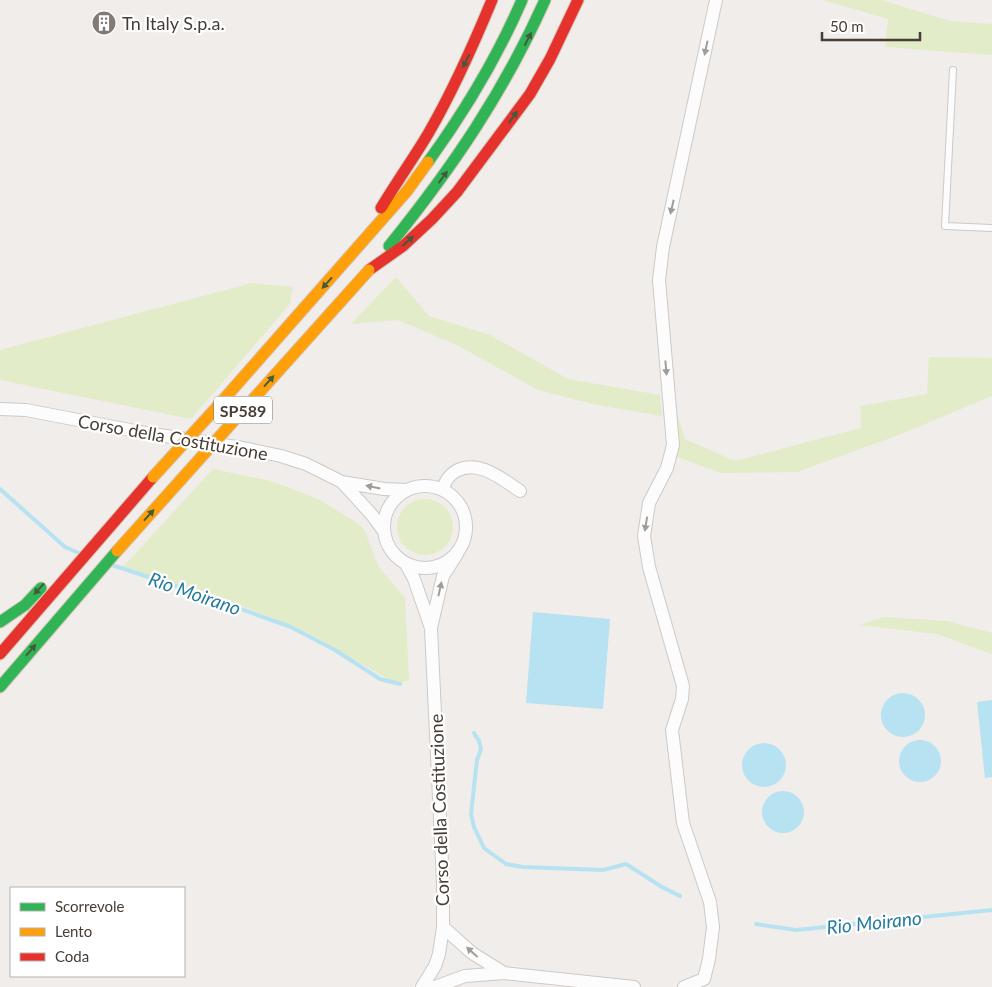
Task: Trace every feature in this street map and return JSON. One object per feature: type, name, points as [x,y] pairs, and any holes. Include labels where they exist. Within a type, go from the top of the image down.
[{"type":"main road","points":[[360,246],[434,122],[469,54],[492,0]]},
{"type":"main road","name":"SP589","points":[[0,654],[153,477],[407,191],[434,155],[486,73],[522,0]]},
{"type":"main road","name":"SP589","points":[[0,687],[97,575],[369,270],[427,200],[483,121],[504,87],[546,0]]},
{"type":"main road","points":[[369,270],[403,246],[457,192],[530,94],[550,59],[578,0]]},
{"type":"main road","points":[[0,622],[25,605],[53,574],[60,569],[78,563]]},
{"type":"street","points":[[684,987],[704,979],[709,960],[713,927],[710,902],[683,822],[672,730],[682,699],[683,686],[650,567],[644,536],[649,503],[668,468],[673,445],[659,280],[663,247],[716,0]]},
{"type":"street","points":[[0,402],[26,410]]},
{"type":"street","name":"Corso della Costituzione","points":[[0,409],[26,410],[281,456],[306,464],[342,482]]},
{"type":"street","points":[[0,413],[26,410]]},
{"type":"street","points":[[442,489],[445,480],[452,473],[470,467],[480,468],[493,473],[520,491]]},
{"type":"street","points":[[342,482],[384,489],[406,490]]},
{"type":"street","points":[[342,482],[384,530]]},
{"type":"street","points":[[431,628],[443,576],[457,554],[464,543],[466,518],[461,506],[453,496],[442,489],[430,486],[418,486],[406,490],[396,497],[388,507],[384,518],[387,544],[395,556],[406,564],[420,568],[433,568],[446,563],[457,554]]},
{"type":"street","points":[[406,564],[414,579],[431,628]]},
{"type":"street","name":"Corso della Costituzione","points":[[422,987],[435,966],[439,954],[443,927],[443,883],[431,628]]},
{"type":"street","points":[[443,927],[472,953],[504,973]]},
{"type":"street","points":[[436,987],[465,976],[504,973],[634,987]]},
{"type":"lane","points":[[953,70],[945,226],[992,228]]},
{"type":"green space","points":[[823,0],[881,0],[950,21],[992,24],[992,55],[885,47],[888,19]]},
{"type":"green space","points":[[396,277],[429,316],[490,335],[568,379],[660,395],[662,416],[597,405],[538,390],[457,345],[398,320],[351,324]]},
{"type":"green space","points":[[252,283],[293,287],[290,304],[191,419],[0,380],[0,350]]},
{"type":"green space","points":[[929,357],[992,358],[992,396],[901,434],[797,472],[720,473],[675,456],[675,407],[685,439],[735,461],[861,428],[860,406],[927,394]]},
{"type":"green space","points":[[213,469],[271,481],[318,499],[356,522],[365,531],[378,566],[405,598],[409,681],[395,683],[307,632],[212,594],[134,573],[123,567]]},
{"type":"green space","points":[[425,499],[436,501],[445,507],[451,516],[453,527],[451,538],[445,547],[436,553],[425,555],[414,553],[405,547],[399,538],[397,527],[399,516],[405,507],[414,501]]},
{"type":"green space","points":[[884,617],[947,621],[992,633],[992,654],[937,634],[860,625]]},
{"type":"water","points":[[533,612],[610,619],[603,709],[526,703]]},
{"type":"water","points":[[903,693],[915,697],[921,703],[925,715],[921,727],[915,733],[903,737],[891,733],[885,727],[881,715],[885,703],[891,697]]},
{"type":"water","points":[[992,700],[992,777],[985,778],[977,702]]},
{"type":"water","points":[[924,740],[932,743],[938,749],[941,761],[938,773],[932,779],[916,782],[908,779],[902,773],[899,757],[902,749],[908,743]]},
{"type":"water","points":[[764,743],[776,747],[782,753],[786,765],[782,777],[776,783],[764,787],[752,783],[746,777],[742,765],[746,753],[752,747]]},
{"type":"water","points":[[787,791],[795,794],[801,800],[804,812],[801,824],[795,830],[779,833],[771,830],[765,824],[762,808],[765,800],[771,794]]},
{"type":"waterway","name":"Rio Moirano","points":[[0,489],[65,547],[79,553]]},
{"type":"waterway","name":"Rio Moirano","points":[[112,565],[291,627],[335,650],[380,679],[400,684]]},
{"type":"waterway","name":"Rio Moirano","points":[[474,733],[481,749],[477,760],[471,814],[474,827],[484,848],[506,864],[523,867],[603,870],[626,864],[680,896]]},
{"type":"waterway","name":"Rio Moirano","points":[[756,924],[796,930],[992,910]]},
{"type":"traffic: fast","points":[[428,162],[480,84],[522,0]]},
{"type":"traffic: fast","points":[[389,246],[434,188],[475,128],[512,66],[545,0]]},
{"type":"traffic: fast","points":[[0,687],[117,551]]},
{"type":"traffic: fast","points":[[0,622],[25,605],[41,588]]},
{"type":"traffic: slow","points":[[217,407],[407,191],[428,162]]},
{"type":"traffic: slow","points":[[117,551],[369,270]]},
{"type":"traffic: slow","points":[[153,477],[217,407]]},
{"type":"traffic: jam","points":[[381,208],[437,118],[478,34],[492,0]]},
{"type":"traffic: jam","points":[[369,270],[403,246],[457,192],[530,94],[550,59],[578,0]]},
{"type":"traffic: jam","points":[[0,654],[153,477]]},
{"type":"place","name":"Tn Italy S.p.a.","points":[[104,23]]}]
